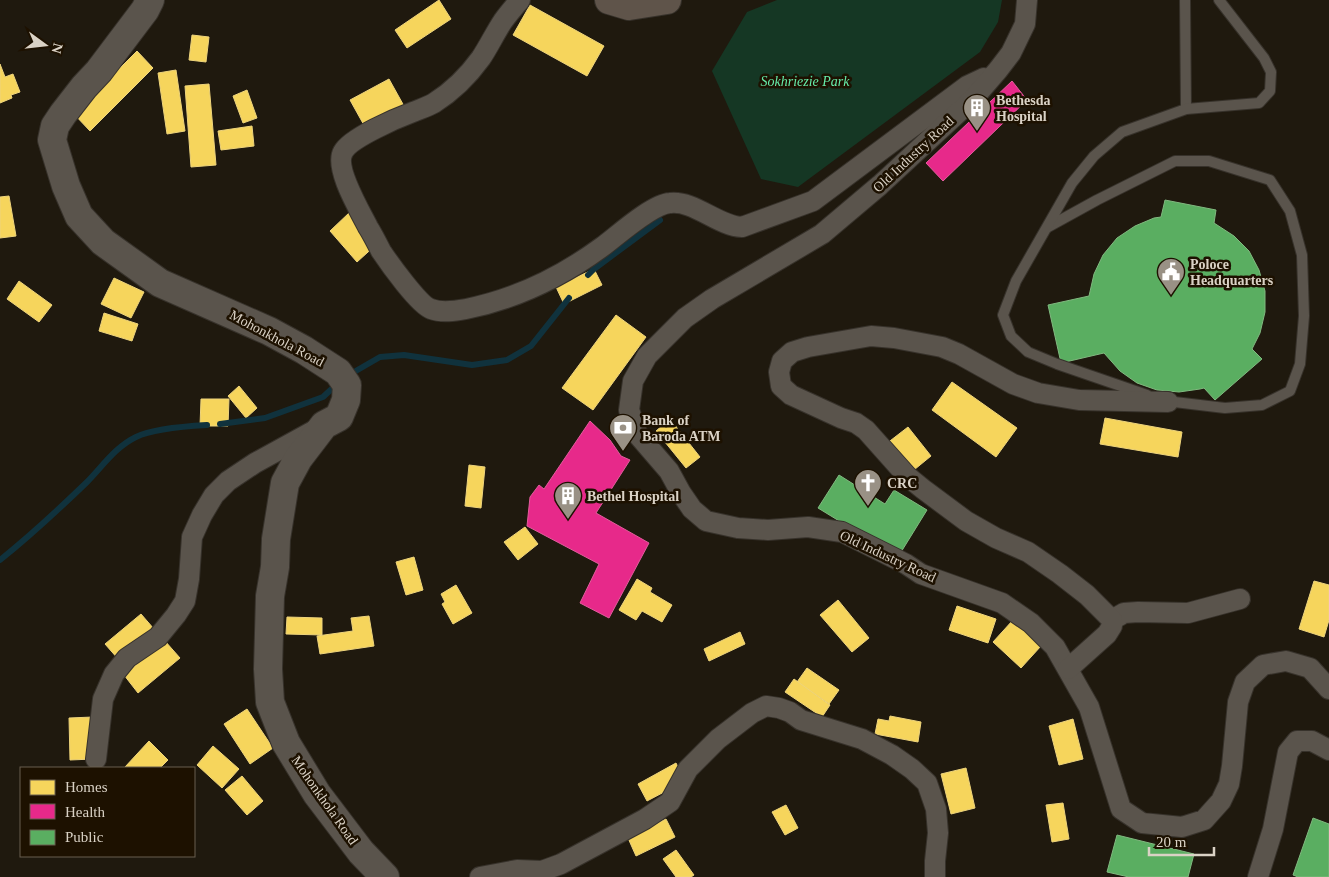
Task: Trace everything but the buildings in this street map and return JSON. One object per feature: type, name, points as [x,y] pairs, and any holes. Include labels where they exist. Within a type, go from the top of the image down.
[{"type":"highway","points":[[609,0],[629,6],[667,0]]},
{"type":"street","name":"Mohonkhola Road","points":[[150,0],[145,10],[55,126],[52,140],[66,186],[79,216],[103,242],[160,283],[269,331],[304,350],[338,372],[346,385],[346,400],[339,417],[324,425],[298,459],[285,483],[276,539],[275,567],[270,596],[268,659],[270,702],[286,743],[317,794],[361,852],[385,877]]},
{"type":"street","points":[[520,0],[503,20],[466,78],[453,90],[432,104],[389,123],[351,143],[344,150],[340,158],[347,188],[382,251],[429,309],[440,312],[487,305],[527,291],[563,273],[601,248],[632,224],[668,202],[683,204],[732,227],[742,227],[812,201],[967,86],[998,70]]},
{"type":"street","name":"Old Industry Road","points":[[1027,0],[1025,24],[1011,53],[973,99],[887,179],[822,234],[712,299],[685,318],[647,356],[633,380],[629,410],[638,435],[669,471],[692,509],[706,520],[738,528],[768,530],[808,527],[842,532],[906,564],[921,574],[1002,603],[1031,623],[1056,647],[1089,707],[1121,809],[1142,823],[1182,827],[1204,820],[1221,801],[1229,784],[1238,702],[1245,682],[1263,665],[1286,661],[1310,668],[1329,688]]},
{"type":"street","points":[[1068,669],[1107,634],[1112,626],[1112,620],[1088,595],[1044,563],[1028,552],[996,538],[966,521],[923,489],[907,476],[866,430],[856,423],[840,418],[790,395],[781,386],[779,372],[782,361],[792,352],[808,347],[871,336],[894,338],[942,347],[959,354],[1013,384],[1038,393],[1079,400],[1168,402]]},
{"type":"street","points":[[96,760],[103,699],[114,674],[127,658],[158,637],[185,601],[189,579],[192,537],[214,495],[228,481],[255,463],[324,425]]},
{"type":"street","points":[[1112,620],[1124,613],[1188,613],[1240,599]]},
{"type":"street","points":[[480,877],[517,870],[542,871],[561,864],[645,819],[670,802],[688,769],[718,738],[752,713],[766,706],[779,708],[790,712],[801,720],[862,739],[892,755],[912,769],[927,783],[936,809],[938,833],[935,877]]},
{"type":"street","points":[[1258,877],[1273,829],[1288,752],[1296,741],[1312,741],[1329,750]]},
{"type":"lane","points":[[1184,0],[1186,109]]},
{"type":"lane","points":[[1048,227],[1175,161],[1209,161],[1270,180],[1290,211],[1302,256],[1304,316],[1300,364],[1290,391],[1262,405],[1225,408],[1168,402],[1056,364],[1028,352],[1011,336],[1003,315],[1016,282],[1072,183],[1094,156],[1122,132],[1186,109],[1259,103],[1270,91],[1272,72],[1264,58],[1219,0]]},
{"type":"green space","name":"Sokhriezie Park","points":[[777,0],[1002,0],[998,22],[980,52],[798,187],[761,179],[712,71],[747,12]]},
{"type":"waterway","points":[[588,275],[660,220]]},
{"type":"waterway","points":[[354,372],[380,357],[404,355],[472,365],[507,360],[531,346],[569,298]]},
{"type":"waterway","points":[[220,424],[265,418],[323,397],[337,384]]},
{"type":"waterway","points":[[0,560],[54,513],[128,441],[151,432],[207,425]]},
{"type":"place","name":"Bethesda Hospital","points":[[977,132]]},
{"type":"place","name":"Poloce Headquarters","points":[[1171,296]]},
{"type":"place","name":"Bank of Baroda ATM","points":[[623,452]]},
{"type":"place","name":"CRC","points":[[868,507]]},
{"type":"place","name":"Bethel Hospital","points":[[568,520]]}]
